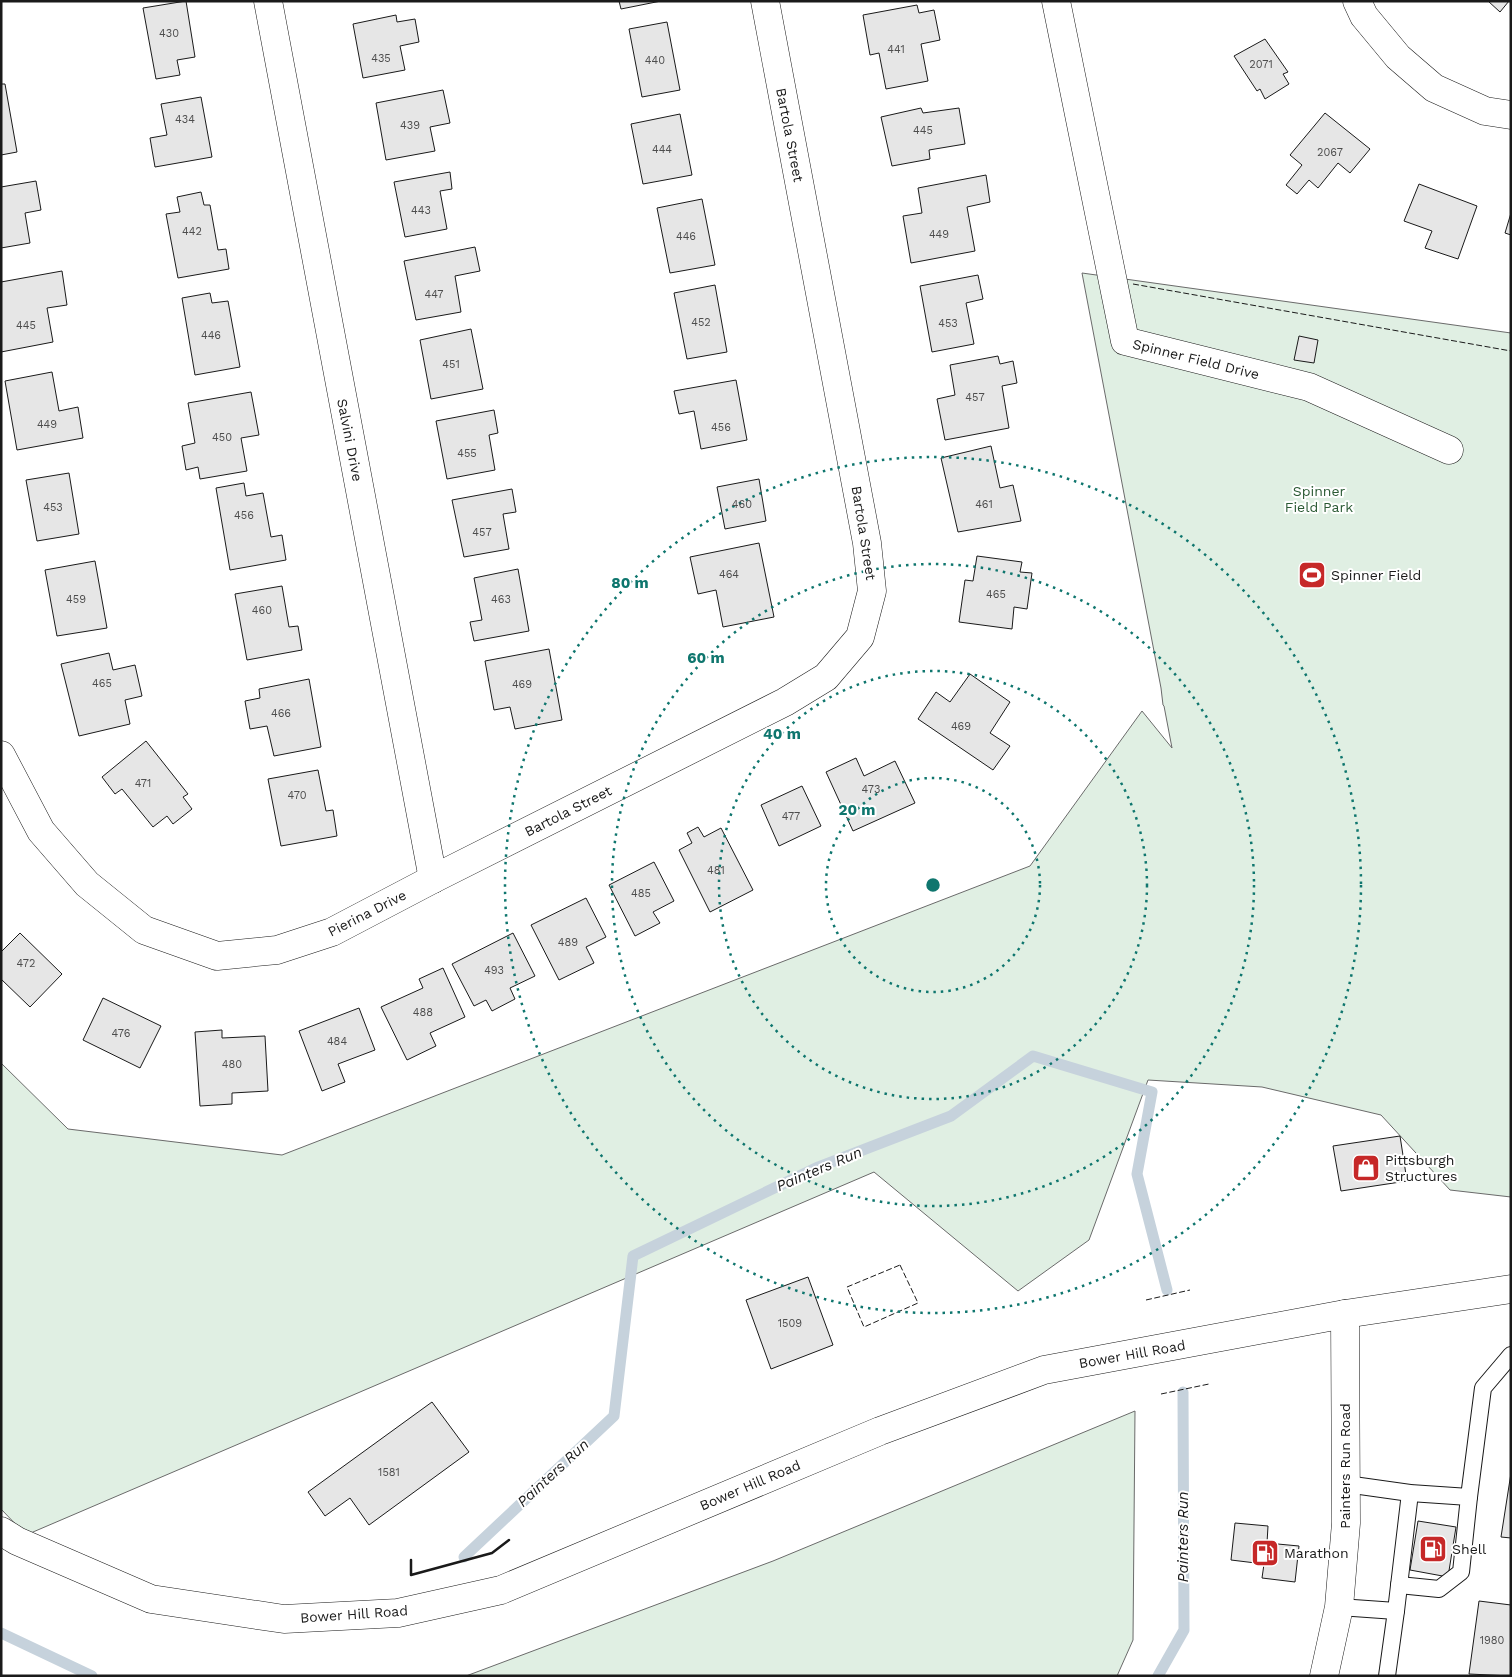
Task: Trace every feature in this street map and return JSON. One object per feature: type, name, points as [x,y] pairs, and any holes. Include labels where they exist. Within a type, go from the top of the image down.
[{"type":"street","name":"Salvini Drive","points":[[268,1],[433,879]]},
{"type":"street","name":"Bartola Street","points":[[433,879],[785,702],[826,676],[860,637],[872,590],[867,543],[764,1]]},
{"type":"street","name":"Spinner Field Drive","points":[[1056,1],[1125,341],[1309,387],[1449,450]]},
{"type":"street","points":[[1357,1],[1364,16],[1398,57],[1434,88],[1485,111],[1511,115]]},
{"type":"street","name":"Pierina Drive","points":[[1,755],[40,830],[87,884],[144,930],[217,956],[277,950],[332,932],[433,879]]},
{"type":"street","name":"Bower Hill Road","points":[[1,1531],[17,1541],[151,1599],[284,1619],[398,1613],[501,1590],[880,1431],[1044,1370],[1345,1314],[1511,1289]]},
{"type":"street","name":"Painters Run Road","points":[[1324,1676],[1339,1607],[1346,1523],[1345,1314]]},
{"type":"lane","points":[[1399,1586],[1439,1589],[1461,1572],[1483,1388],[1511,1355]]},
{"type":"lane","points":[[1346,1484],[1469,1497]]},
{"type":"lane","points":[[1387,1676],[1410,1492]]},
{"type":"lane","points":[[1339,1607],[1396,1611]]},
{"type":"green space","name":"Spinner Field Park","points":[[1082,273],[1511,333],[1511,1197],[1450,1190],[1381,1115],[1262,1087],[1148,1080],[1089,1240],[1018,1291],[874,1172],[26,1535],[1,1509],[1,1063],[68,1129],[282,1155],[1030,866],[1142,711],[1172,748]]},
{"type":"green space","points":[[1135,1411],[1133,1640],[1117,1676],[466,1676],[773,1561]]},
{"type":"building","points":[[186,1],[195,57],[177,60],[180,75],[156,79],[143,8]]},
{"type":"building","points":[[619,1],[661,1],[621,9]]},
{"type":"building","points":[[1488,1],[1509,1],[1500,12]]},
{"type":"building","points":[[917,5],[919,13],[934,10],[940,40],[921,44],[928,81],[886,89],[879,53],[870,55],[863,15]]},
{"type":"building","points":[[396,15],[397,22],[415,19],[419,42],[400,46],[405,70],[363,78],[353,24]]},
{"type":"building","points":[[667,22],[680,90],[642,97],[629,29]]},
{"type":"building","points":[[1265,39],[1288,72],[1283,74],[1289,84],[1265,99],[1260,89],[1257,91],[1234,56]]},
{"type":"building","points":[[1,84],[5,84],[17,152],[1,155]]},
{"type":"building","points":[[443,90],[450,123],[430,127],[435,151],[386,160],[376,103]]},
{"type":"building","points":[[201,97],[212,157],[155,167],[150,138],[167,135],[161,104]]},
{"type":"building","points":[[921,108],[923,113],[959,108],[965,144],[929,150],[930,159],[892,166],[881,117]]},
{"type":"building","points":[[1325,113],[1370,149],[1350,173],[1338,163],[1318,188],[1309,180],[1297,194],[1286,185],[1302,165],[1290,155]]},
{"type":"building","points":[[680,114],[692,175],[643,184],[631,124]]},
{"type":"building","points":[[450,172],[452,189],[440,191],[447,229],[405,237],[394,182]]},
{"type":"building","points":[[986,175],[990,202],[967,207],[975,251],[911,263],[903,216],[922,213],[918,188]]},
{"type":"building","points":[[36,181],[41,210],[25,213],[30,243],[1,248],[1,187]]},
{"type":"building","points":[[1419,184],[1477,206],[1458,259],[1425,248],[1432,231],[1404,221]]},
{"type":"building","points":[[201,192],[204,205],[210,205],[218,250],[226,249],[229,269],[178,278],[166,214],[180,212],[177,197]]},
{"type":"building","points":[[702,199],[715,265],[670,273],[657,208]]},
{"type":"building","points":[[1511,213],[1511,235],[1505,233]]},
{"type":"building","points":[[475,247],[480,271],[455,276],[461,312],[416,320],[404,261]]},
{"type":"building","points":[[62,271],[67,305],[47,308],[53,342],[1,352],[1,282]]},
{"type":"building","points":[[978,275],[983,299],[966,303],[974,344],[932,352],[920,286]]},
{"type":"building","points":[[715,285],[727,352],[687,359],[674,293]]},
{"type":"building","points":[[210,293],[212,303],[228,301],[240,367],[195,375],[182,298]]},
{"type":"building","points":[[471,329],[483,389],[431,399],[420,340]]},
{"type":"building","points":[[1299,336],[1318,340],[1314,363],[1294,360]]},
{"type":"building","points":[[998,356],[1000,364],[1013,361],[1017,383],[1002,386],[1009,428],[945,440],[937,399],[955,395],[950,365]]},
{"type":"building","points":[[52,372],[59,411],[78,407],[83,438],[17,450],[5,381]]},
{"type":"building","points":[[736,380],[747,440],[701,449],[694,411],[679,414],[674,391]]},
{"type":"building","points":[[251,392],[259,435],[241,438],[247,471],[200,479],[198,467],[186,470],[182,446],[195,443],[188,403]]},
{"type":"building","points":[[494,410],[498,433],[489,435],[495,470],[447,479],[436,421]]},
{"type":"building","points":[[991,446],[1000,488],[1013,485],[1021,521],[958,532],[941,458]]},
{"type":"building","points":[[69,473],[79,534],[37,541],[26,480]]},
{"type":"building","points":[[759,479],[766,521],[725,529],[717,487]]},
{"type":"building","points":[[244,483],[246,496],[263,493],[271,537],[282,535],[286,560],[230,570],[216,488]]},
{"type":"building","points":[[512,489],[516,512],[503,514],[509,549],[464,557],[452,500]]},
{"type":"building","points":[[759,543],[774,617],[723,627],[716,590],[698,594],[690,557]]},
{"type":"building","points":[[977,556],[1022,562],[1020,572],[1032,573],[1027,609],[1014,607],[1012,629],[959,622],[965,580],[973,581]]},
{"type":"building","points":[[95,561],[107,628],[57,636],[45,570]]},
{"type":"building","points":[[518,569],[529,631],[474,641],[470,622],[482,620],[474,578]]},
{"type":"building","points":[[282,586],[289,627],[298,626],[302,650],[247,660],[235,594]]},
{"type":"building","points":[[549,649],[562,720],[515,729],[510,707],[494,710],[485,661]]},
{"type":"building","points":[[109,653],[113,670],[135,665],[142,696],[125,700],[130,724],[79,736],[61,664]]},
{"type":"building","points":[[970,674],[1010,702],[990,733],[1010,746],[993,770],[918,719],[936,692],[950,702]]},
{"type":"building","points":[[309,679],[321,747],[274,756],[267,726],[250,729],[245,701],[260,698],[259,689]]},
{"type":"building","points":[[146,741],[188,794],[183,797],[192,809],[173,824],[167,816],[153,827],[122,789],[115,794],[102,777]]},
{"type":"building","points":[[856,758],[864,776],[895,761],[915,803],[853,831],[826,772]]},
{"type":"building","points":[[318,770],[326,811],[333,810],[337,836],[281,846],[268,779]]},
{"type":"building","points":[[802,786],[821,826],[779,846],[761,805]]},
{"type":"building","points":[[698,827],[704,837],[721,828],[753,890],[710,912],[679,850],[692,843],[687,833]]},
{"type":"building","points":[[654,862],[674,901],[653,912],[660,923],[635,936],[609,885]]},
{"type":"building","points":[[586,898],[606,937],[586,947],[594,963],[559,980],[531,925]]},
{"type":"building","points":[[20,933],[62,974],[30,1007],[1,979],[1,952]]},
{"type":"building","points":[[513,933],[535,976],[510,988],[515,999],[492,1011],[486,1000],[474,1006],[452,964]]},
{"type":"building","points":[[443,968],[465,1017],[430,1033],[436,1046],[407,1060],[381,1007],[423,988],[419,979]]},
{"type":"building","points":[[103,998],[161,1026],[140,1068],[83,1040]]},
{"type":"building","points":[[359,1008],[375,1050],[338,1064],[345,1082],[322,1091],[299,1031]]},
{"type":"building","points":[[222,1030],[222,1038],[265,1036],[268,1091],[232,1093],[232,1104],[200,1106],[195,1032]]},
{"type":"building","points":[[1400,1136],[1407,1181],[1341,1191],[1333,1146]]},
{"type":"building","points":[[808,1277],[833,1345],[771,1369],[746,1300]]},
{"type":"building","points":[[432,1402],[469,1452],[369,1525],[350,1498],[325,1516],[308,1492]]},
{"type":"building","points":[[1511,1473],[1511,1538],[1501,1537]]},
{"type":"building","name":"Shell","points":[[1418,1521],[1456,1527],[1448,1577],[1410,1570]]},
{"type":"building","name":"Marathon","points":[[1235,1523],[1268,1526],[1267,1543],[1299,1546],[1295,1582],[1262,1578],[1264,1564],[1231,1560]]},
{"type":"building","points":[[1479,1601],[1511,1605],[1511,1676],[1469,1674]]},
{"type":"waterway","name":"Painters Run","points":[[464,1557],[614,1416],[633,1256],[816,1168],[951,1116],[1033,1056],[1152,1092],[1137,1174],[1167,1290]]},
{"type":"waterway","name":"Painters Run","points":[[1158,1676],[1184,1630],[1183,1392]]},
{"type":"waterway","name":"Painters Run","points":[[1,1633],[92,1676]]},
{"type":"fence","points":[[1133,284],[1511,351]]},
{"type":"fence","points":[[900,1265],[918,1303],[864,1327],[847,1287],[900,1265]]},
{"type":"fence","points":[[1146,1300],[1190,1290]]},
{"type":"fence","points":[[1161,1394],[1209,1384]]},
{"type":"wall","points":[[411,1560],[411,1575],[492,1553],[509,1540]]},
{"type":"place","name":"Spinner Field","points":[[1312,575]]},
{"type":"place","name":"Pittsburgh Structures","points":[[1366,1168]]},
{"type":"place","name":"Shell","points":[[1433,1549]]},
{"type":"place","name":"Marathon","points":[[1265,1553]]}]
